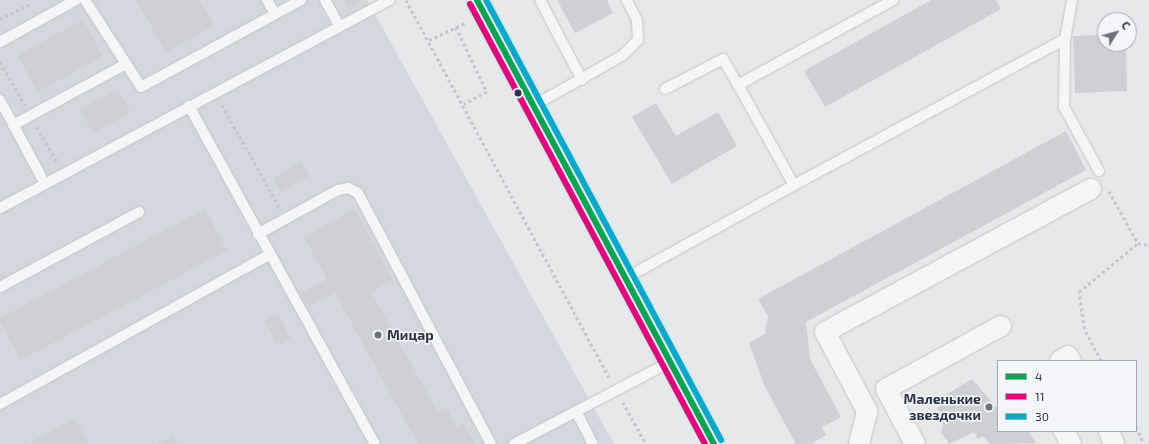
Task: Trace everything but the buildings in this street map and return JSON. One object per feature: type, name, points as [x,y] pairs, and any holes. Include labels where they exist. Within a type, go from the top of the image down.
[{"type":"street","points":[[477,0],[624,279],[714,444]]},
{"type":"street","points":[[859,444],[867,411],[825,332],[1091,189]]},
{"type":"street","points":[[915,444],[886,389],[1001,326]]},
{"type":"street","points":[[1062,360],[1068,356],[1070,360]]},
{"type":"street","points":[[1065,432],[1071,444]]},
{"type":"street","points":[[1109,432],[1114,444]]},
{"type":"lane","points":[[0,42],[76,0]]},
{"type":"lane","points":[[85,0],[135,83],[141,86],[146,85],[301,0]]},
{"type":"lane","points":[[267,0],[275,14]]},
{"type":"lane","points":[[325,0],[339,25]]},
{"type":"lane","points":[[0,208],[44,182],[339,25],[390,0]]},
{"type":"lane","points":[[540,0],[582,80]]},
{"type":"lane","points":[[533,106],[582,80],[623,55],[638,40],[637,20],[627,0]]},
{"type":"lane","points":[[738,84],[893,0]]},
{"type":"lane","points":[[1072,0],[1065,39],[1064,107],[1099,171]]},
{"type":"lane","points":[[624,279],[794,185],[1065,39]]},
{"type":"lane","points":[[665,89],[722,59],[738,84],[794,185]]},
{"type":"lane","points":[[13,125],[124,64]]},
{"type":"lane","points":[[0,100],[44,182]]},
{"type":"lane","points":[[189,106],[269,255],[375,444]]},
{"type":"lane","points":[[258,234],[338,190],[348,188],[358,193],[491,444]]},
{"type":"lane","points":[[0,287],[139,212]]},
{"type":"lane","points":[[0,404],[269,255]]},
{"type":"lane","points":[[514,444],[670,362]]},
{"type":"lane","points":[[576,411],[593,444]]},
{"type":"path","points":[[406,0],[464,104],[646,444]]},
{"type":"path","points":[[0,19],[31,4]]},
{"type":"path","points":[[429,40],[465,23]]},
{"type":"path","points":[[456,27],[487,92],[464,104]]},
{"type":"path","points":[[214,92],[286,219]]},
{"type":"path","points":[[1099,171],[1138,243]]},
{"type":"path","points":[[1138,243],[1149,245]]},
{"type":"path","points":[[1100,360],[1084,329],[1079,292],[1138,243]]},
{"type":"path","points":[[1137,429],[1144,444]]},
{"type":"shaded area","points":[[0,0],[367,0],[614,444],[0,444]]},
{"type":"transit line","name":"4","points":[[477,0],[714,444]]},
{"type":"transit line","name":"30","points":[[486,0],[721,440]]},
{"type":"transit line","name":"11","points":[[470,4],[705,444]]},
{"type":"place","name":"Мицар","points":[[378,335]]},
{"type":"place","name":"Маленькие звездочки","points":[[989,407]]}]
